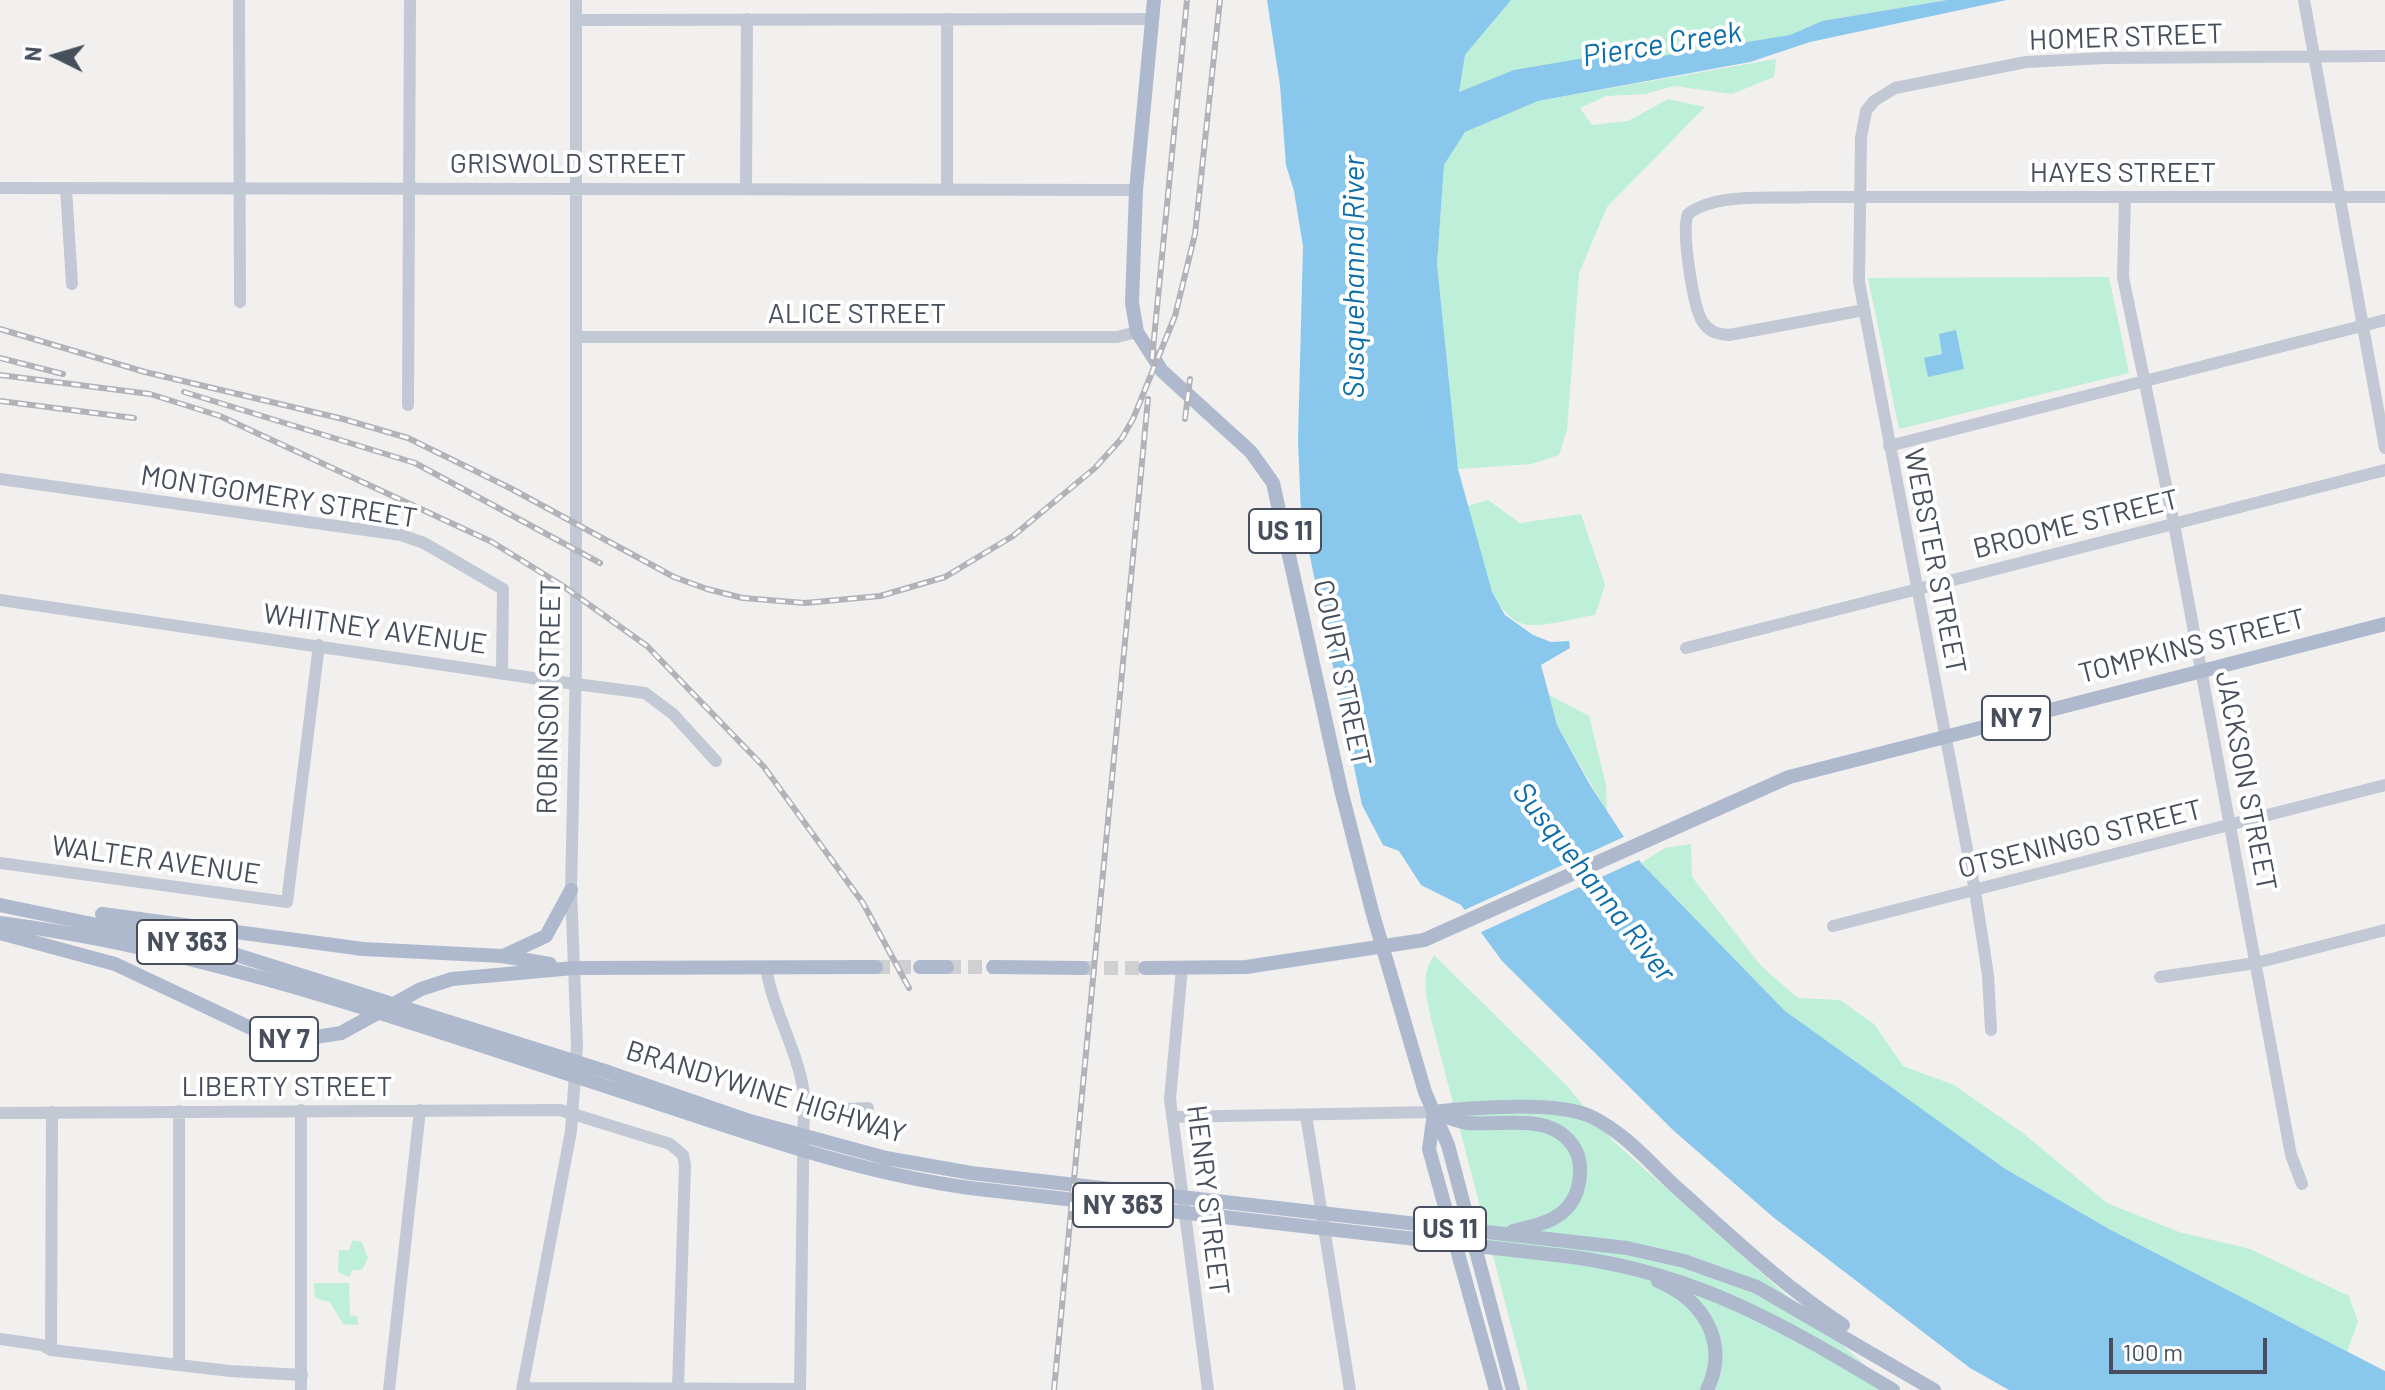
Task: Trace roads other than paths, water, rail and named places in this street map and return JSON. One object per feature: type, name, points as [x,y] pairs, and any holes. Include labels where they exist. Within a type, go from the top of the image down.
[{"type":"main road","name":"COURT STREET","points":[[1154,0],[1136,190],[1132,303],[1137,332],[1162,371],[1251,452],[1273,483],[1341,790],[1383,949],[1425,1092],[1448,1145],[1513,1390]]},
{"type":"main road","name":"TOMPKINS STREET","points":[[1383,949],[1445,933],[1789,777],[2385,624]]},
{"type":"main road","points":[[502,956],[546,936],[571,890]]},
{"type":"main road","name":"NY 7","points":[[0,904],[363,949],[502,956],[574,968]]},
{"type":"main road","name":"BRANDYWINE HIGHWAY","points":[[0,904],[224,951],[540,1051],[608,1079],[749,1128],[868,1154],[945,1169],[1504,1241],[1627,1248],[1700,1266],[1757,1287],[1795,1307],[1934,1390]]},
{"type":"main road","name":"BRANDYWINE HIGHWAY","points":[[0,923],[145,946],[355,1007],[539,1066],[608,1079]]},
{"type":"main road","name":"NY 7","points":[[0,933],[115,964],[255,1030],[297,1040],[341,1033],[437,982],[574,968],[876,967]]},
{"type":"main road","name":"NY 7","points":[[1145,968],[1246,967],[1383,949]]},
{"type":"main road","points":[[920,967],[947,967]]},
{"type":"main road","points":[[993,967],[1083,968]]},
{"type":"main road","points":[[1434,1112],[1463,1108],[1542,1108],[1591,1116],[1622,1137],[1779,1280],[1910,1376]]},
{"type":"main road","name":"COURT STREET","points":[[1434,1112],[1429,1149],[1496,1390]]},
{"type":"main road","points":[[1434,1112],[1464,1123],[1545,1124],[1559,1130],[1574,1147],[1580,1173],[1576,1194],[1566,1209],[1544,1224],[1504,1241]]},
{"type":"main road","name":"BRANDYWINE HIGHWAY","points":[[1504,1241],[1648,1271],[1719,1294],[1773,1320],[1893,1390]]},
{"type":"main road","points":[[1573,1257],[1656,1281],[1694,1303],[1707,1319],[1715,1345],[1714,1374],[1707,1390]]},
{"type":"street","points":[[239,0],[240,302]]},
{"type":"street","points":[[408,405],[410,0]]},
{"type":"street","name":"ROBINSON STREET","points":[[522,1389],[574,1113],[571,890],[576,0]]},
{"type":"street","points":[[2304,0],[2385,448]]},
{"type":"street","points":[[746,187],[747,19]]},
{"type":"street","points":[[947,19],[947,187]]},
{"type":"street","points":[[576,20],[1153,19]]},
{"type":"street","name":"HOMER STREET","points":[[1874,101],[1895,88],[2026,62],[2104,58],[2385,56]]},
{"type":"street","name":"WEBSTER STREET","points":[[1874,101],[1866,111],[1861,138],[1858,269],[1975,891],[1988,975],[1991,1030]]},
{"type":"street","name":"GRISWOLD STREET","points":[[0,188],[947,187],[1136,190]]},
{"type":"street","points":[[66,188],[72,284]]},
{"type":"street","name":"JACKSON STREET","points":[[2125,197],[2122,269],[2174,524],[2291,1155],[2302,1184]]},
{"type":"street","name":"HAYES STREET","points":[[1864,310],[1729,335],[1716,334],[1701,319],[1684,222],[1688,214],[1699,205],[1717,202],[1860,198],[2385,197]]},
{"type":"street","points":[[1889,446],[2385,320]]},
{"type":"street","name":"ALICE STREET","points":[[576,337],[1117,337],[1137,332]]},
{"type":"street","name":"BROOME STREET","points":[[1686,648],[2385,470]]},
{"type":"street","name":"MONTGOMERY STREET","points":[[0,479],[401,535],[424,543],[503,589],[502,672]]},
{"type":"street","name":"WHITNEY AVENUE","points":[[0,600],[645,693],[673,714],[716,761]]},
{"type":"street","name":"WALTER AVENUE","points":[[0,863],[287,902],[319,645]]},
{"type":"street","name":"OTSENINGO STREET","points":[[1833,926],[2385,785]]},
{"type":"street","points":[[2160,977],[2256,963],[2385,930]]},
{"type":"street","points":[[522,1389],[800,1389],[802,1077],[774,1005],[766,967]]},
{"type":"street","name":"HENRY STREET","points":[[1182,968],[1170,1090],[1208,1390]]},
{"type":"street","points":[[804,1111],[868,1108]]},
{"type":"street","points":[[301,1110],[301,1390]]},
{"type":"street","points":[[389,1390],[420,1110]]},
{"type":"street","name":"LIBERTY STREET","points":[[0,1113],[420,1110],[574,1113],[670,1144],[683,1155],[678,1388]]},
{"type":"street","points":[[179,1111],[179,1365]]},
{"type":"street","points":[[51,1350],[52,1112]]},
{"type":"street","points":[[1172,1117],[1434,1112]]},
{"type":"street","points":[[1306,1115],[1350,1390]]},
{"type":"street","points":[[0,1339],[42,1345],[51,1350],[302,1375]]},
{"type":"water","name":"Susquehanna River","points":[[1267,0],[1511,0],[1465,55],[1459,92],[1514,70],[1608,54],[1662,56],[1790,35],[1822,21],[1947,0],[2007,0],[1810,42],[1750,62],[1538,101],[1465,132],[1444,165],[1437,264],[1458,469],[1492,592],[1505,615],[1533,635],[1551,642],[1569,641],[1570,648],[1541,665],[1557,725],[1590,785],[1641,863],[1785,1011],[2004,1168],[2109,1229],[2385,1371],[2385,1390],[2009,1390],[1970,1368],[1773,1217],[1674,1131],[1502,961],[1461,905],[1421,885],[1399,851],[1383,845],[1362,805],[1301,514],[1298,440],[1303,246],[1294,191],[1286,165],[1280,85]]},
{"type":"water","points":[[1956,330],[1964,369],[1928,377],[1924,358],[1942,354],[1939,334]]},
{"type":"tunnel","points":[[876,967],[920,967]]},
{"type":"tunnel","points":[[947,967],[993,967]]},
{"type":"tunnel","points":[[1083,968],[1145,968]]},
{"type":"railway","points":[[1152,359],[1187,0]]},
{"type":"railway","points":[[0,329],[145,372],[343,419],[408,438],[510,488],[674,577],[707,589],[743,598],[805,603],[880,596],[945,577],[1013,536],[1095,468],[1122,438],[1133,419],[1175,316],[1195,234],[1220,0]]},
{"type":"railway","points":[[0,358],[63,374]]},
{"type":"railway","points":[[0,375],[150,394],[220,416],[492,542],[563,586],[647,646],[764,767],[863,903],[909,988]]},
{"type":"railway","points":[[1185,419],[1190,379]]},
{"type":"railway","points":[[184,392],[415,463],[600,563]]},
{"type":"railway","points":[[1054,1390],[1148,399]]},
{"type":"railway","points":[[0,401],[134,418]]},
{"type":"water label","name":"Pierce Creek","points":[[1662,44]]}]
